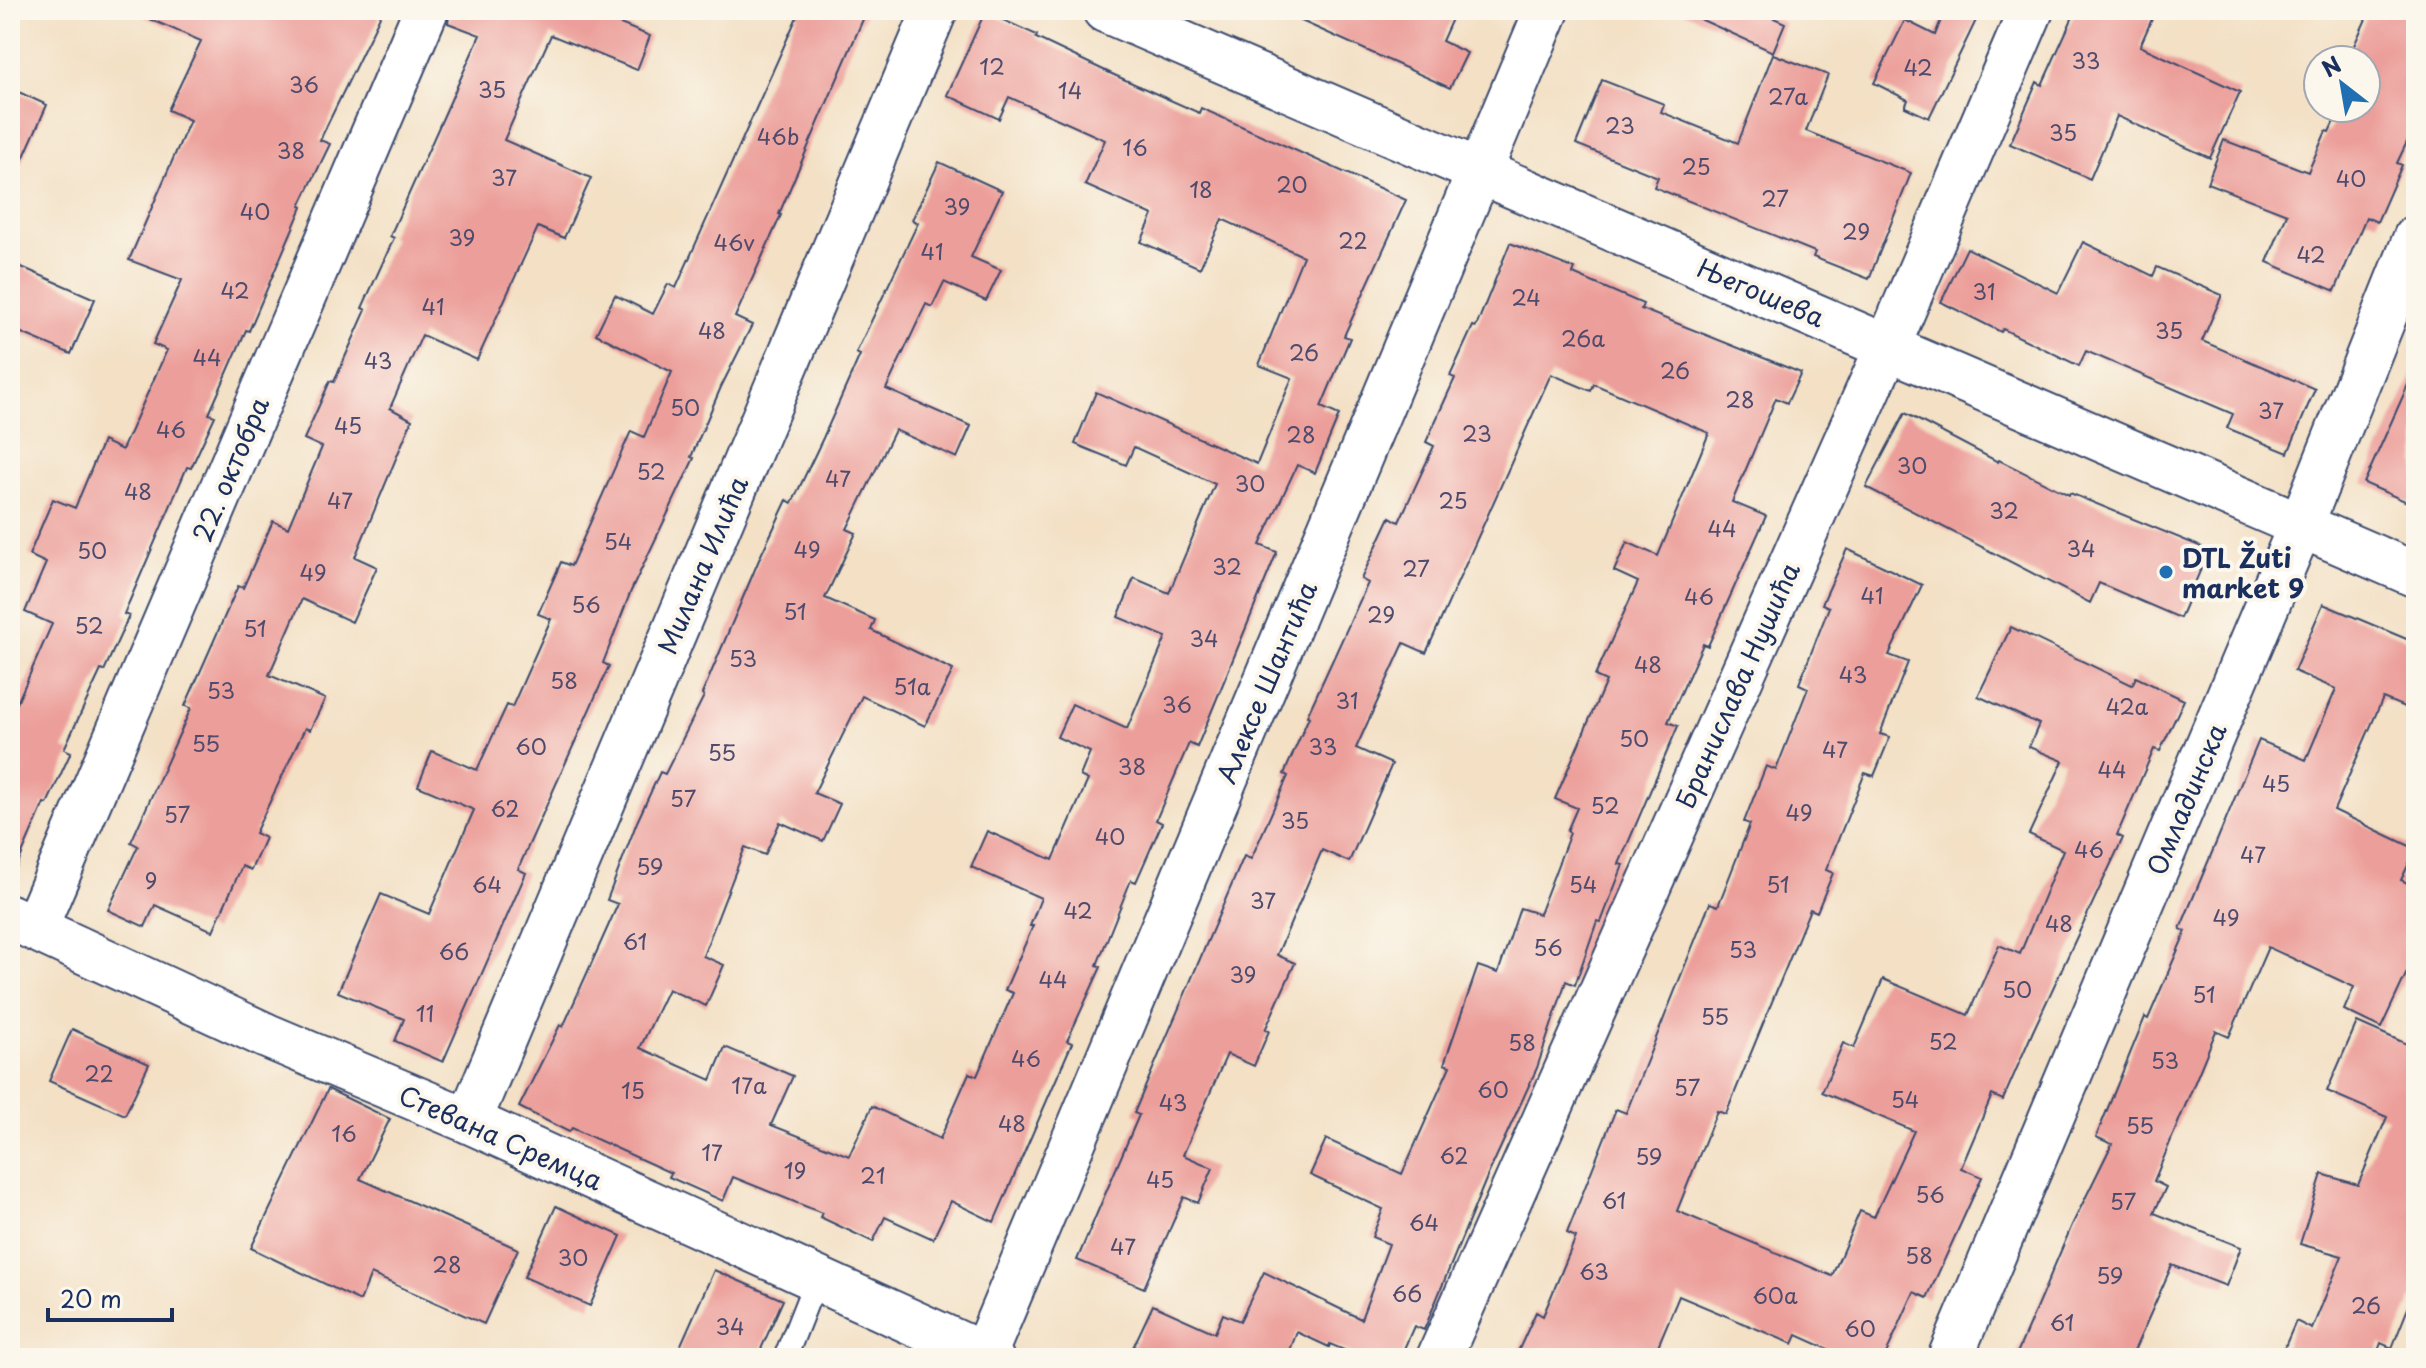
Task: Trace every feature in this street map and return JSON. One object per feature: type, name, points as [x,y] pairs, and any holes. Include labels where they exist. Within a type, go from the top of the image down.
[{"type":"street","name":"22. октобра","points":[[22,922],[426,10]]},
{"type":"street","name":"Милана Илића","points":[[469,1121],[935,10]]},
{"type":"street","name":"Његошева","points":[[1105,10],[2416,575]]},
{"type":"street","name":"Алексе Шантића","points":[[988,1356],[1547,10]]},
{"type":"street","name":"Бранислава Нушића","points":[[1439,1358],[1888,346],[2031,10]]},
{"type":"street","name":"Омладинска","points":[[1950,1358],[2300,527],[2416,237]]},
{"type":"street","name":"Стевана Сремца","points":[[22,922],[267,1036],[469,1121],[988,1356]]},
{"type":"lane","points":[[785,1358],[817,1277]]},
{"type":"building","points":[[129,10],[383,10],[320,140],[330,144],[300,206],[249,331],[246,330],[209,414],[215,416],[191,468],[187,467],[124,614],[129,616],[64,749],[71,752],[47,804],[44,803],[10,882],[10,719],[52,624],[25,612],[46,563],[29,555],[53,499],[75,508],[103,441],[122,450],[167,350],[153,344],[182,280],[129,260],[190,120],[168,110],[201,41]]},
{"type":"building","points":[[450,10],[586,10],[650,36],[637,70],[551,35],[504,140],[591,178],[564,238],[538,227],[477,360],[422,335],[390,408],[412,420],[355,557],[377,567],[352,622],[302,599],[269,675],[325,699],[310,730],[305,728],[255,833],[265,838],[251,870],[242,866],[213,931],[155,905],[145,927],[108,910],[138,846],[131,842],[191,708],[185,706],[238,586],[243,588],[273,521],[288,528],[322,447],[304,439],[366,310],[362,308],[394,238],[390,236],[480,35],[448,23]]},
{"type":"building","points":[[800,10],[867,10],[735,317],[752,325],[721,387],[691,457],[694,458],[631,591],[603,663],[609,666],[518,869],[526,873],[443,1062],[395,1041],[404,1019],[338,992],[381,894],[429,914],[474,810],[418,786],[432,751],[477,770],[507,705],[512,707],[551,619],[538,614],[561,562],[571,566],[631,431],[644,437],[672,372],[596,334],[615,295],[653,314],[668,284],[676,288]]},
{"type":"building","points":[[1277,10],[1456,10],[1442,41],[1467,53],[1450,88]]},
{"type":"building","points":[[1680,10],[1756,10],[1785,23],[1773,52]]},
{"type":"building","points":[[1945,10],[1981,10],[1929,118],[1905,107],[1908,100],[1874,83],[1905,20],[1935,35]]},
{"type":"building","points":[[2076,10],[2156,10],[2140,46],[2240,92],[2210,158],[2117,116],[2090,179],[2010,144],[2037,82],[2042,85]]},
{"type":"building","points":[[2370,10],[2416,10],[2416,123],[2397,163],[2402,165],[2377,222],[2366,217],[2335,291],[2267,262],[2287,214],[2207,183],[2224,140],[2308,172],[2326,131],[2329,132],[2333,124],[2382,124],[2382,44],[2355,44]]},
{"type":"building","points":[[985,12],[1199,113],[1201,108],[1406,200],[1344,336],[1350,338],[1321,407],[1339,415],[1315,473],[1297,465],[1260,545],[1277,552],[1197,747],[1189,743],[1156,820],[1162,823],[1136,882],[1131,880],[1097,965],[1101,967],[1067,1041],[1072,1043],[994,1222],[951,1201],[933,1239],[885,1217],[873,1242],[820,1217],[822,1213],[733,1177],[723,1201],[669,1177],[671,1173],[572,1128],[569,1132],[519,1107],[560,1025],[563,1027],[618,904],[607,900],[637,822],[660,772],[665,774],[704,696],[702,694],[787,500],[792,503],[823,438],[860,355],[856,353],[918,223],[912,220],[939,162],[1002,191],[971,257],[1001,270],[986,301],[944,282],[932,307],[926,304],[886,389],[971,426],[957,458],[895,430],[847,529],[856,533],[825,598],[875,620],[871,630],[953,670],[925,726],[862,696],[814,793],[840,804],[823,841],[780,822],[765,855],[745,847],[703,956],[724,965],[706,1006],[668,989],[640,1048],[711,1080],[725,1047],[793,1076],[771,1125],[849,1156],[872,1106],[940,1139],[969,1073],[977,1076],[1013,993],[1005,990],[1033,926],[1030,926],[1041,898],[971,867],[987,831],[1053,860],[1088,780],[1080,776],[1090,752],[1057,737],[1072,704],[1127,729],[1166,637],[1118,617],[1134,578],[1169,593],[1215,484],[1134,447],[1126,465],[1075,444],[1096,392],[1257,464],[1292,378],[1259,365],[1303,256],[1222,219],[1200,268],[1141,242],[1153,215],[1085,185],[1105,140],[1009,97],[999,119],[947,95]]},
{"type":"building","points":[[1773,54],[1828,75],[1806,131],[1911,173],[1869,279],[1813,257],[1815,252],[1654,187],[1658,177],[1576,144],[1602,80],[1664,104],[1661,112],[1738,143]]},
{"type":"building","points":[[10,88],[47,105],[10,188]]},
{"type":"building","points":[[2083,242],[2153,276],[2157,267],[2222,295],[2202,341],[2315,389],[2288,453],[2227,428],[2233,414],[2086,351],[2079,366],[1941,302],[1967,248],[2058,293]]},
{"type":"building","points":[[1510,243],[1575,269],[1573,274],[1643,304],[1641,309],[1801,373],[1787,403],[1776,398],[1732,502],[1766,516],[1708,646],[1703,644],[1668,722],[1678,726],[1619,864],[1623,865],[1601,922],[1597,921],[1575,985],[1566,981],[1537,1068],[1487,1177],[1424,1330],[1414,1326],[1400,1358],[1363,1358],[1297,1332],[1287,1358],[1128,1358],[1153,1305],[1215,1333],[1223,1314],[1240,1321],[1264,1272],[1361,1319],[1389,1244],[1372,1237],[1383,1209],[1310,1175],[1326,1139],[1402,1174],[1450,1066],[1444,1064],[1478,966],[1498,973],[1520,908],[1539,914],[1570,833],[1567,831],[1577,808],[1555,799],[1606,681],[1595,676],[1638,582],[1614,571],[1627,542],[1658,556],[1709,433],[1594,384],[1591,391],[1551,374],[1426,653],[1404,643],[1356,748],[1392,764],[1349,862],[1322,850],[1277,955],[1295,963],[1265,1030],[1269,1031],[1254,1066],[1227,1054],[1183,1155],[1213,1168],[1198,1203],[1184,1197],[1144,1288],[1077,1260],[1139,1115],[1134,1113],[1244,856],[1251,859],[1288,776],[1284,774],[1307,716],[1368,583],[1361,579],[1390,517],[1399,522],[1434,446],[1426,442],[1455,378],[1450,376],[1473,326],[1476,327]]},
{"type":"building","points":[[10,262],[95,299],[71,354],[10,328]]},
{"type":"building","points":[[2416,367],[2416,506],[2364,483]]},
{"type":"building","points":[[1905,413],[2069,495],[2209,550],[2180,618],[2099,583],[2090,603],[1866,487]]},
{"type":"building","points":[[1847,549],[1922,585],[1889,655],[1908,662],[1880,734],[1890,737],[1874,776],[1865,773],[1826,870],[1833,873],[1817,912],[1810,909],[1726,1114],[1717,1111],[1677,1211],[1832,1276],[1860,1211],[1874,1217],[1914,1131],[1822,1092],[1843,1043],[1854,1048],[1883,979],[1968,1015],[1999,945],[2020,954],[2063,850],[2029,834],[2063,761],[2029,747],[2039,724],[1978,696],[2011,627],[2132,685],[2136,677],[2184,700],[2160,751],[2154,749],[2117,835],[2123,838],[2003,1100],[1992,1095],[1961,1168],[1982,1177],[1927,1298],[1914,1292],[1884,1358],[1848,1358],[1797,1335],[1793,1344],[1679,1296],[1653,1358],[1515,1358],[1536,1312],[1543,1316],[1576,1237],[1567,1233],[1616,1109],[1626,1113],[1710,903],[1718,906],[1750,824],[1744,822],[1766,766],[1776,770],[1808,688],[1799,684],[1829,607],[1822,604]]},
{"type":"building","points":[[2323,604],[2416,643],[2416,712],[2383,698],[2334,810],[2416,849],[2401,880],[2416,887],[2416,953],[2381,1028],[2344,1010],[2354,987],[2268,947],[2229,1037],[2216,1031],[2154,1181],[2166,1187],[2154,1213],[2241,1247],[2226,1286],[2172,1265],[2131,1358],[2015,1358],[2072,1225],[2112,1144],[2096,1137],[2145,1017],[2148,1019],[2186,931],[2180,929],[2259,740],[2306,760],[2336,689],[2294,671]]},
{"type":"building","points":[[2357,1022],[2416,1048],[2416,1288],[2392,1348],[2381,1343],[2376,1356],[2381,1358],[2280,1358],[2296,1321],[2312,1329],[2342,1256],[2300,1244],[2322,1174],[2358,1185],[2387,1117],[2327,1091]]},
{"type":"building","points":[[72,1029],[149,1064],[125,1115],[49,1081]]},
{"type":"building","points":[[328,1089],[390,1119],[360,1179],[518,1249],[484,1324],[371,1274],[360,1301],[251,1248]]},
{"type":"building","points":[[556,1206],[621,1236],[590,1306],[524,1277]]},
{"type":"building","points":[[714,1270],[783,1300],[757,1358],[675,1358]]},
{"type":"place","name":"DTL Žuti market 9","points":[[2166,572]]}]
